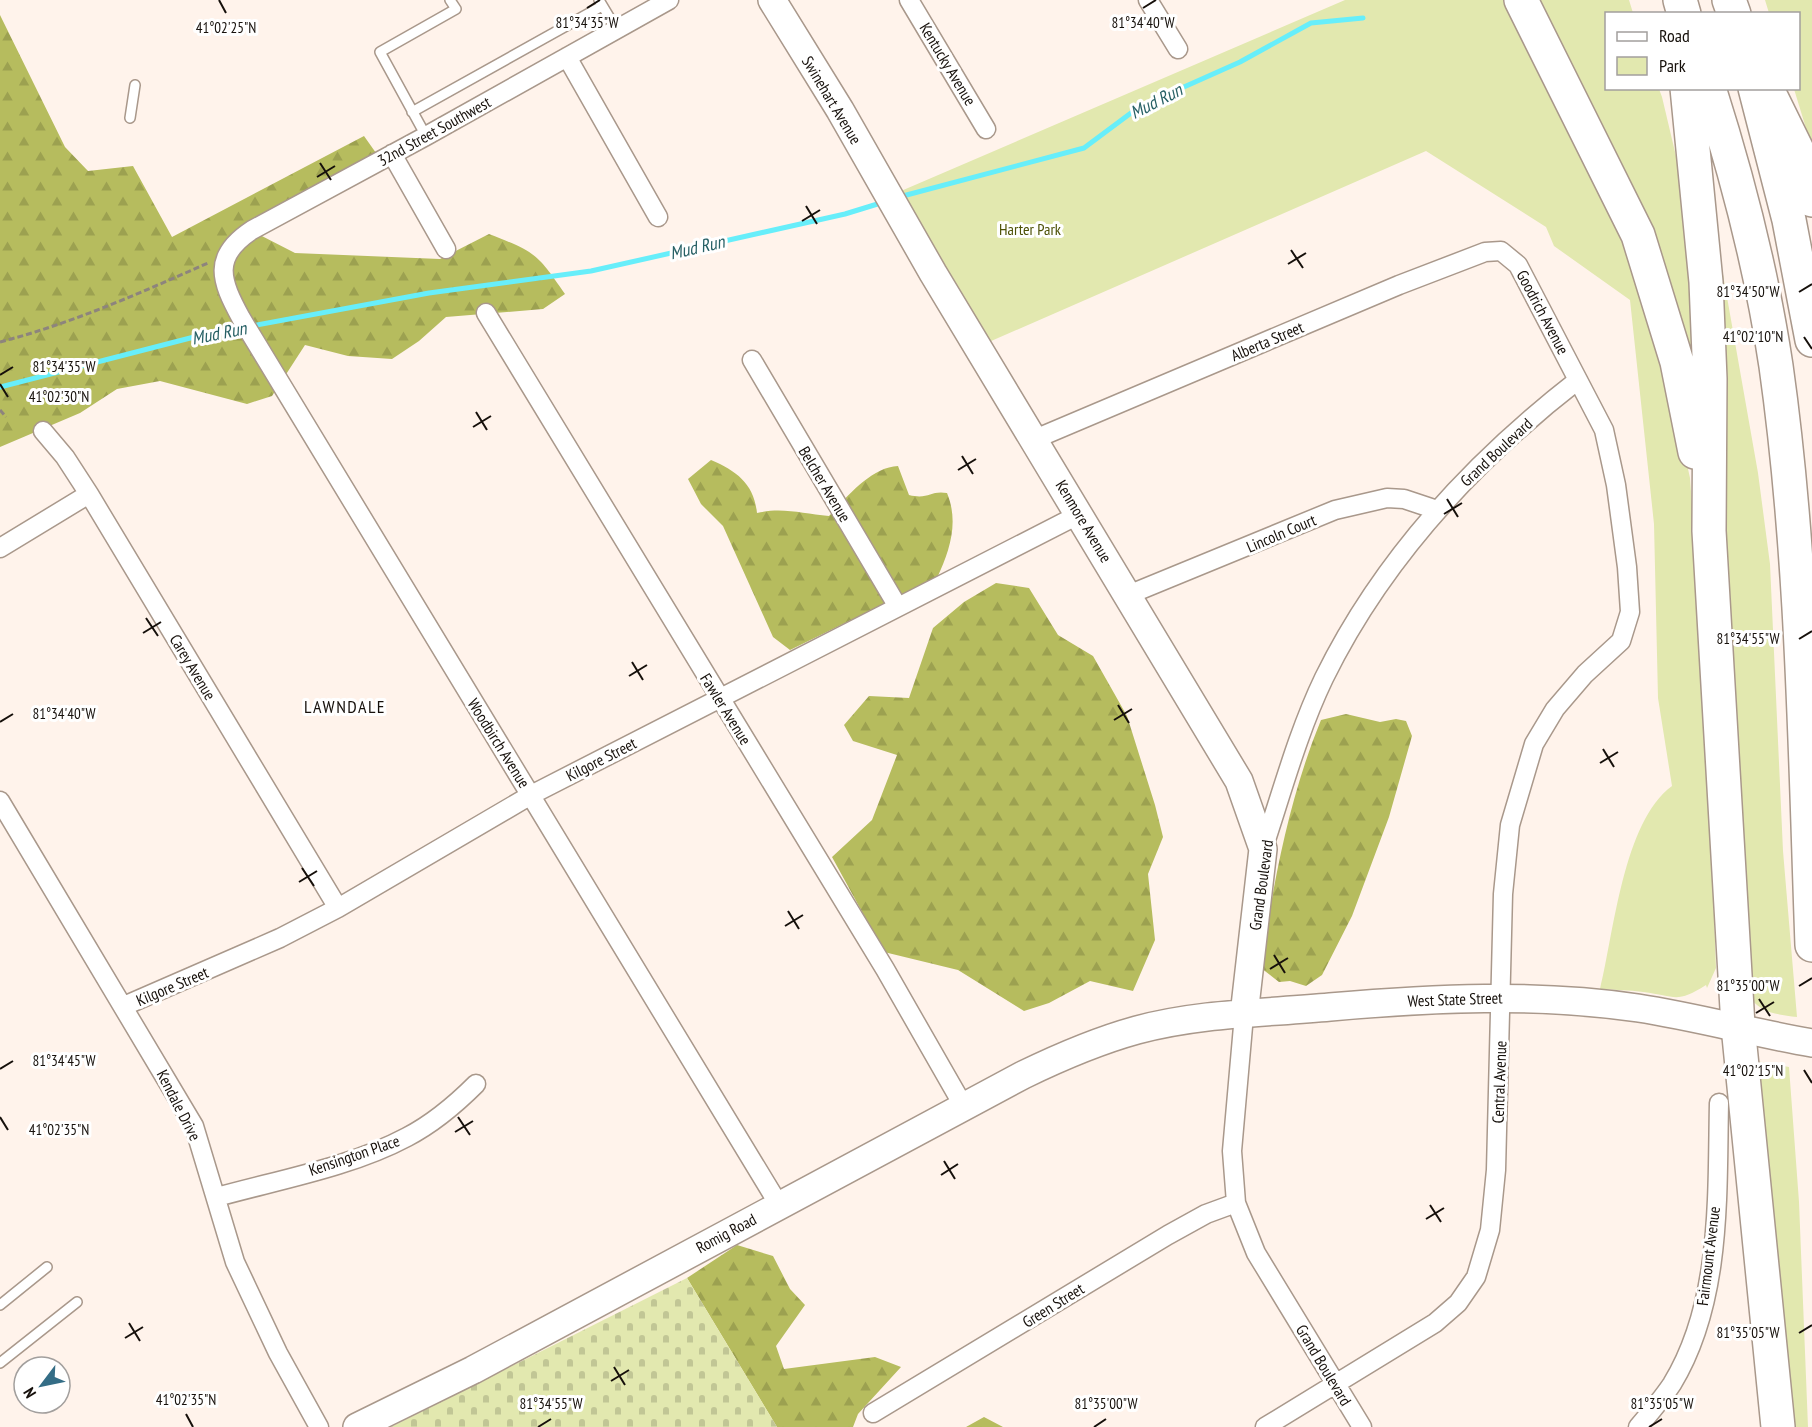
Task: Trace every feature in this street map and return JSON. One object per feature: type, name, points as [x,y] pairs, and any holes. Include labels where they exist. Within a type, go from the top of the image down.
[{"type":"highway","points":[[1521,0],[1638,235],[1677,362],[1709,531]]},
{"type":"highway","points":[[1688,90],[1706,282],[1710,380],[1709,531],[1738,1026],[1778,1427]]},
{"type":"highway","points":[[1710,90],[1726,142],[1755,255],[1776,365],[1788,466],[1797,597],[1812,945]]},
{"type":"highway","points":[[1756,90],[1789,220],[1812,340]]},
{"type":"highway","points":[[1769,90],[1800,158],[1812,200]]},
{"type":"street","name":"32nd Street Southwest","points":[[226,255],[230,247],[252,230],[669,0]]},
{"type":"street","name":"Swinehart Avenue","points":[[772,0],[892,203]]},
{"type":"street","name":"Kentucky Avenue","points":[[909,0],[986,129]]},
{"type":"street","points":[[1148,0],[1178,49]]},
{"type":"street","points":[[567,57],[658,217]]},
{"type":"street","points":[[392,154],[446,249]]},
{"type":"street","name":"Kenmore Avenue","points":[[892,203],[1239,782],[1263,849]]},
{"type":"street","name":"Alberta Street","points":[[1035,439],[1399,285],[1485,252],[1501,251]]},
{"type":"street","name":"Goodrich Avenue","points":[[1501,251],[1518,265],[1604,430],[1616,484],[1627,567],[1630,612],[1621,641],[1608,653]]},
{"type":"street","name":"Woodbirch Avenue","points":[[226,255],[223,267],[225,280],[229,295],[241,318],[779,1205]]},
{"type":"street","name":"Fawler Avenue","points":[[486,312],[885,969],[964,1107]]},
{"type":"street","name":"Belcher Avenue","points":[[752,360],[898,607]]},
{"type":"street","name":"Grand Boulevard","points":[[1362,1427],[1256,1253],[1236,1203],[1232,1151],[1244,1014],[1263,849],[1302,730],[1324,678],[1376,590],[1437,510],[1508,440],[1578,380]]},
{"type":"street","name":"Carey Avenue","points":[[43,432],[65,457],[89,494],[338,908]]},
{"type":"street","points":[[0,548],[89,494]]},
{"type":"street","name":"Lincoln Court","points":[[1128,596],[1354,504],[1387,498],[1404,499],[1437,510]]},
{"type":"street","name":"Kilgore Street","points":[[124,1006],[280,938],[338,908],[531,795],[1080,514]]},
{"type":"street","name":"Central Avenue","points":[[1265,1427],[1403,1345],[1435,1323],[1458,1303],[1476,1277],[1490,1230],[1497,1170],[1503,894],[1510,825],[1519,786],[1534,744],[1555,709],[1608,653]]},
{"type":"street","name":"Kendale Drive","points":[[0,801],[194,1126],[235,1262],[278,1353],[319,1427]]},
{"type":"street","name":"West State Street","points":[[1097,1043],[1138,1030],[1187,1020],[1416,999],[1502,997],[1569,1000],[1637,1008],[1738,1026],[1812,1043]]},
{"type":"street","name":"Romig Road","points":[[357,1427],[473,1370],[964,1107],[1061,1057],[1097,1043]]},
{"type":"street","name":"Kensington Place","points":[[217,1197],[352,1159],[406,1137],[455,1105],[476,1084]]},
{"type":"street","name":"Fairmount Avenue","points":[[1638,1427],[1658,1403],[1679,1370],[1696,1333],[1706,1295],[1717,1181],[1719,1103]]},
{"type":"street","name":"Green Street","points":[[873,1413],[1168,1235],[1206,1214],[1236,1203]]},
{"type":"lane","points":[[426,136],[380,52],[456,9],[450,0]]},
{"type":"lane","points":[[412,112],[601,3],[617,30]]},
{"type":"lane","points":[[130,118],[135,85]]},
{"type":"lane","points":[[0,1305],[47,1267]]},
{"type":"lane","points":[[0,1363],[77,1302]]},
{"type":"path","points":[[0,342],[49,329],[133,298],[226,255]]},
{"type":"path","points":[[0,410],[6,417]]},
{"type":"green space","name":"Harter Park","points":[[1345,0],[1503,0],[1599,184],[1646,303],[1663,355],[1690,478],[1706,694],[1716,968],[1707,988],[1706,985],[1688,995],[1676,997],[1638,991],[1600,989],[1631,851],[1655,803],[1672,786],[1658,698],[1654,524],[1630,300],[1554,246],[1546,227],[1426,151],[982,345],[894,194]]},
{"type":"green space","points":[[1533,0],[1629,0],[1633,12],[1605,12],[1605,90],[1659,90],[1662,97],[1684,190],[1702,387]]},
{"type":"green space","points":[[1765,0],[1812,0],[1812,148],[1794,90],[1800,90],[1800,12],[1769,12]]},
{"type":"green space","points":[[0,15],[65,147],[88,171],[133,166],[172,237],[364,136],[381,160],[252,231],[295,253],[440,259],[489,234],[534,255],[565,294],[543,309],[446,317],[419,341],[392,359],[348,356],[305,345],[272,396],[247,404],[160,381],[117,389],[80,413],[0,447]]},
{"type":"green space","points":[[1721,263],[1758,473],[1770,564],[1783,851],[1797,1017],[1762,1009],[1747,993],[1711,267]]},
{"type":"green space","points":[[711,460],[729,469],[743,480],[752,494],[757,513],[784,511],[829,516],[869,478],[878,472],[898,466],[909,495],[947,493],[951,504],[953,525],[951,536],[946,557],[937,578],[790,650],[773,637],[723,526],[701,504],[688,479]]},
{"type":"green space","points":[[996,583],[1029,588],[1058,635],[1093,656],[1127,716],[1163,837],[1148,874],[1155,940],[1133,991],[1090,981],[1049,1003],[1024,1011],[958,970],[884,952],[832,857],[872,820],[897,755],[853,741],[844,725],[869,696],[909,698],[933,628],[964,602]]},
{"type":"green space","points":[[1346,714],[1380,722],[1396,719],[1406,721],[1412,736],[1389,817],[1352,916],[1322,975],[1306,986],[1290,981],[1279,982],[1261,968],[1271,904],[1291,810],[1321,720]]},
{"type":"green space","points":[[1756,1061],[1789,1067],[1799,1202],[1808,1427],[1785,1427]]},
{"type":"green space","points":[[737,1245],[773,1256],[790,1289],[805,1305],[776,1346],[784,1369],[875,1357],[901,1367],[858,1414],[853,1427],[777,1427],[687,1278]]},
{"type":"green space","points":[[687,1278],[777,1427],[391,1427]]},
{"type":"green space","points":[[984,1417],[1003,1427],[966,1427]]},
{"type":"waterway","name":"Mud Run","points":[[899,197],[1084,148],[1139,107],[1240,62],[1311,23],[1363,18]]},
{"type":"waterway","name":"Mud Run","points":[[0,387],[198,336],[429,293],[591,271],[845,214],[884,202]]},
{"type":"district","name":"LAWNDALE","points":[[345,706]]}]
